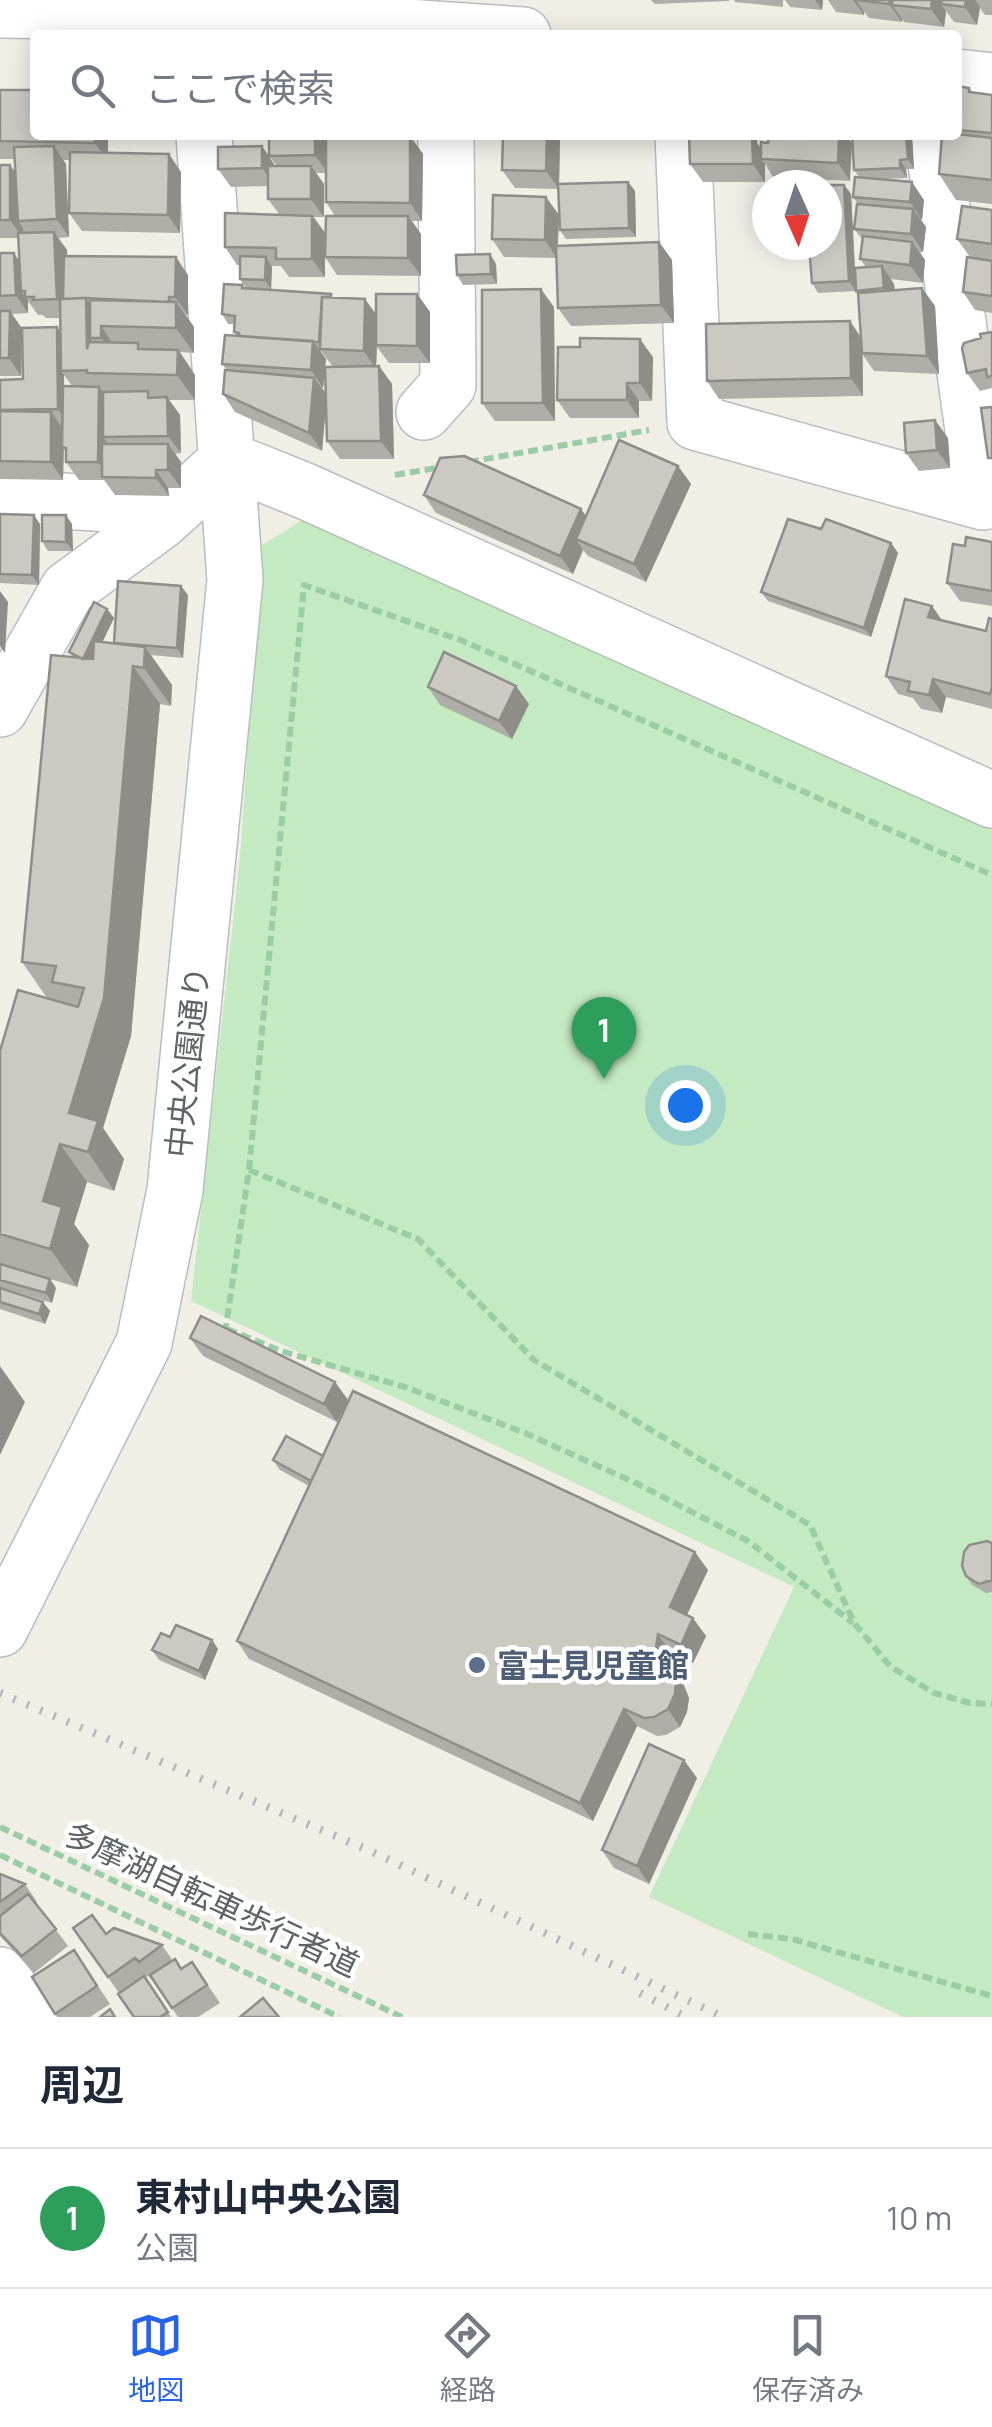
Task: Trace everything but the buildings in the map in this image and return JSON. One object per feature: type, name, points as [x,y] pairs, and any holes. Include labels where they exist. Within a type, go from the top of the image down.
[{"type":"street","points":[[0,10],[201,16],[414,30]]},
{"type":"street","points":[[962,78],[992,81]]},
{"type":"street","name":"中央公園通り","points":[[0,1629],[12,1574],[144,1343],[175,1190],[234,580],[204,140]]},
{"type":"street","points":[[424,412],[448,385],[446,140]]},
{"type":"street","points":[[683,140],[694,422],[983,502],[933,140]]},
{"type":"street","points":[[0,709],[68,589],[162,521],[228,460],[305,490],[992,800]]},
{"type":"street","points":[[0,497],[110,504],[162,521]]},
{"type":"street","points":[[0,1975],[31,2017]]},
{"type":"path","points":[[383,477],[694,422]]},
{"type":"path","points":[[222,1342],[249,1170],[304,586],[464,642],[992,875]]},
{"type":"path","points":[[249,1170],[418,1239],[534,1360],[810,1525],[854,1623]]},
{"type":"path","points":[[227,1329],[281,1351],[406,1387],[526,1433],[638,1484],[748,1541],[854,1623],[891,1666],[934,1693],[970,1703],[992,1704]]},
{"type":"path","name":"多摩湖自転車歩行者道","points":[[0,1827],[402,2017]]},
{"type":"path","points":[[0,1855],[339,2017]]},
{"type":"path","points":[[748,1934],[792,1939],[992,1996]]},
{"type":"green space","points":[[306,518],[992,827],[992,2017],[903,2017],[649,1897],[794,1587],[191,1301],[240,858],[262,545]]},
{"type":"railway","points":[[0,1693],[366,1849],[723,2017]]},
{"type":"railway","points":[[640,1993],[686,2017]]},
{"type":"place","name":"東村山中央公園","points":[[604,1079]]},
{"type":"place","name":"富士見児童館","points":[[477,1665]]}]
